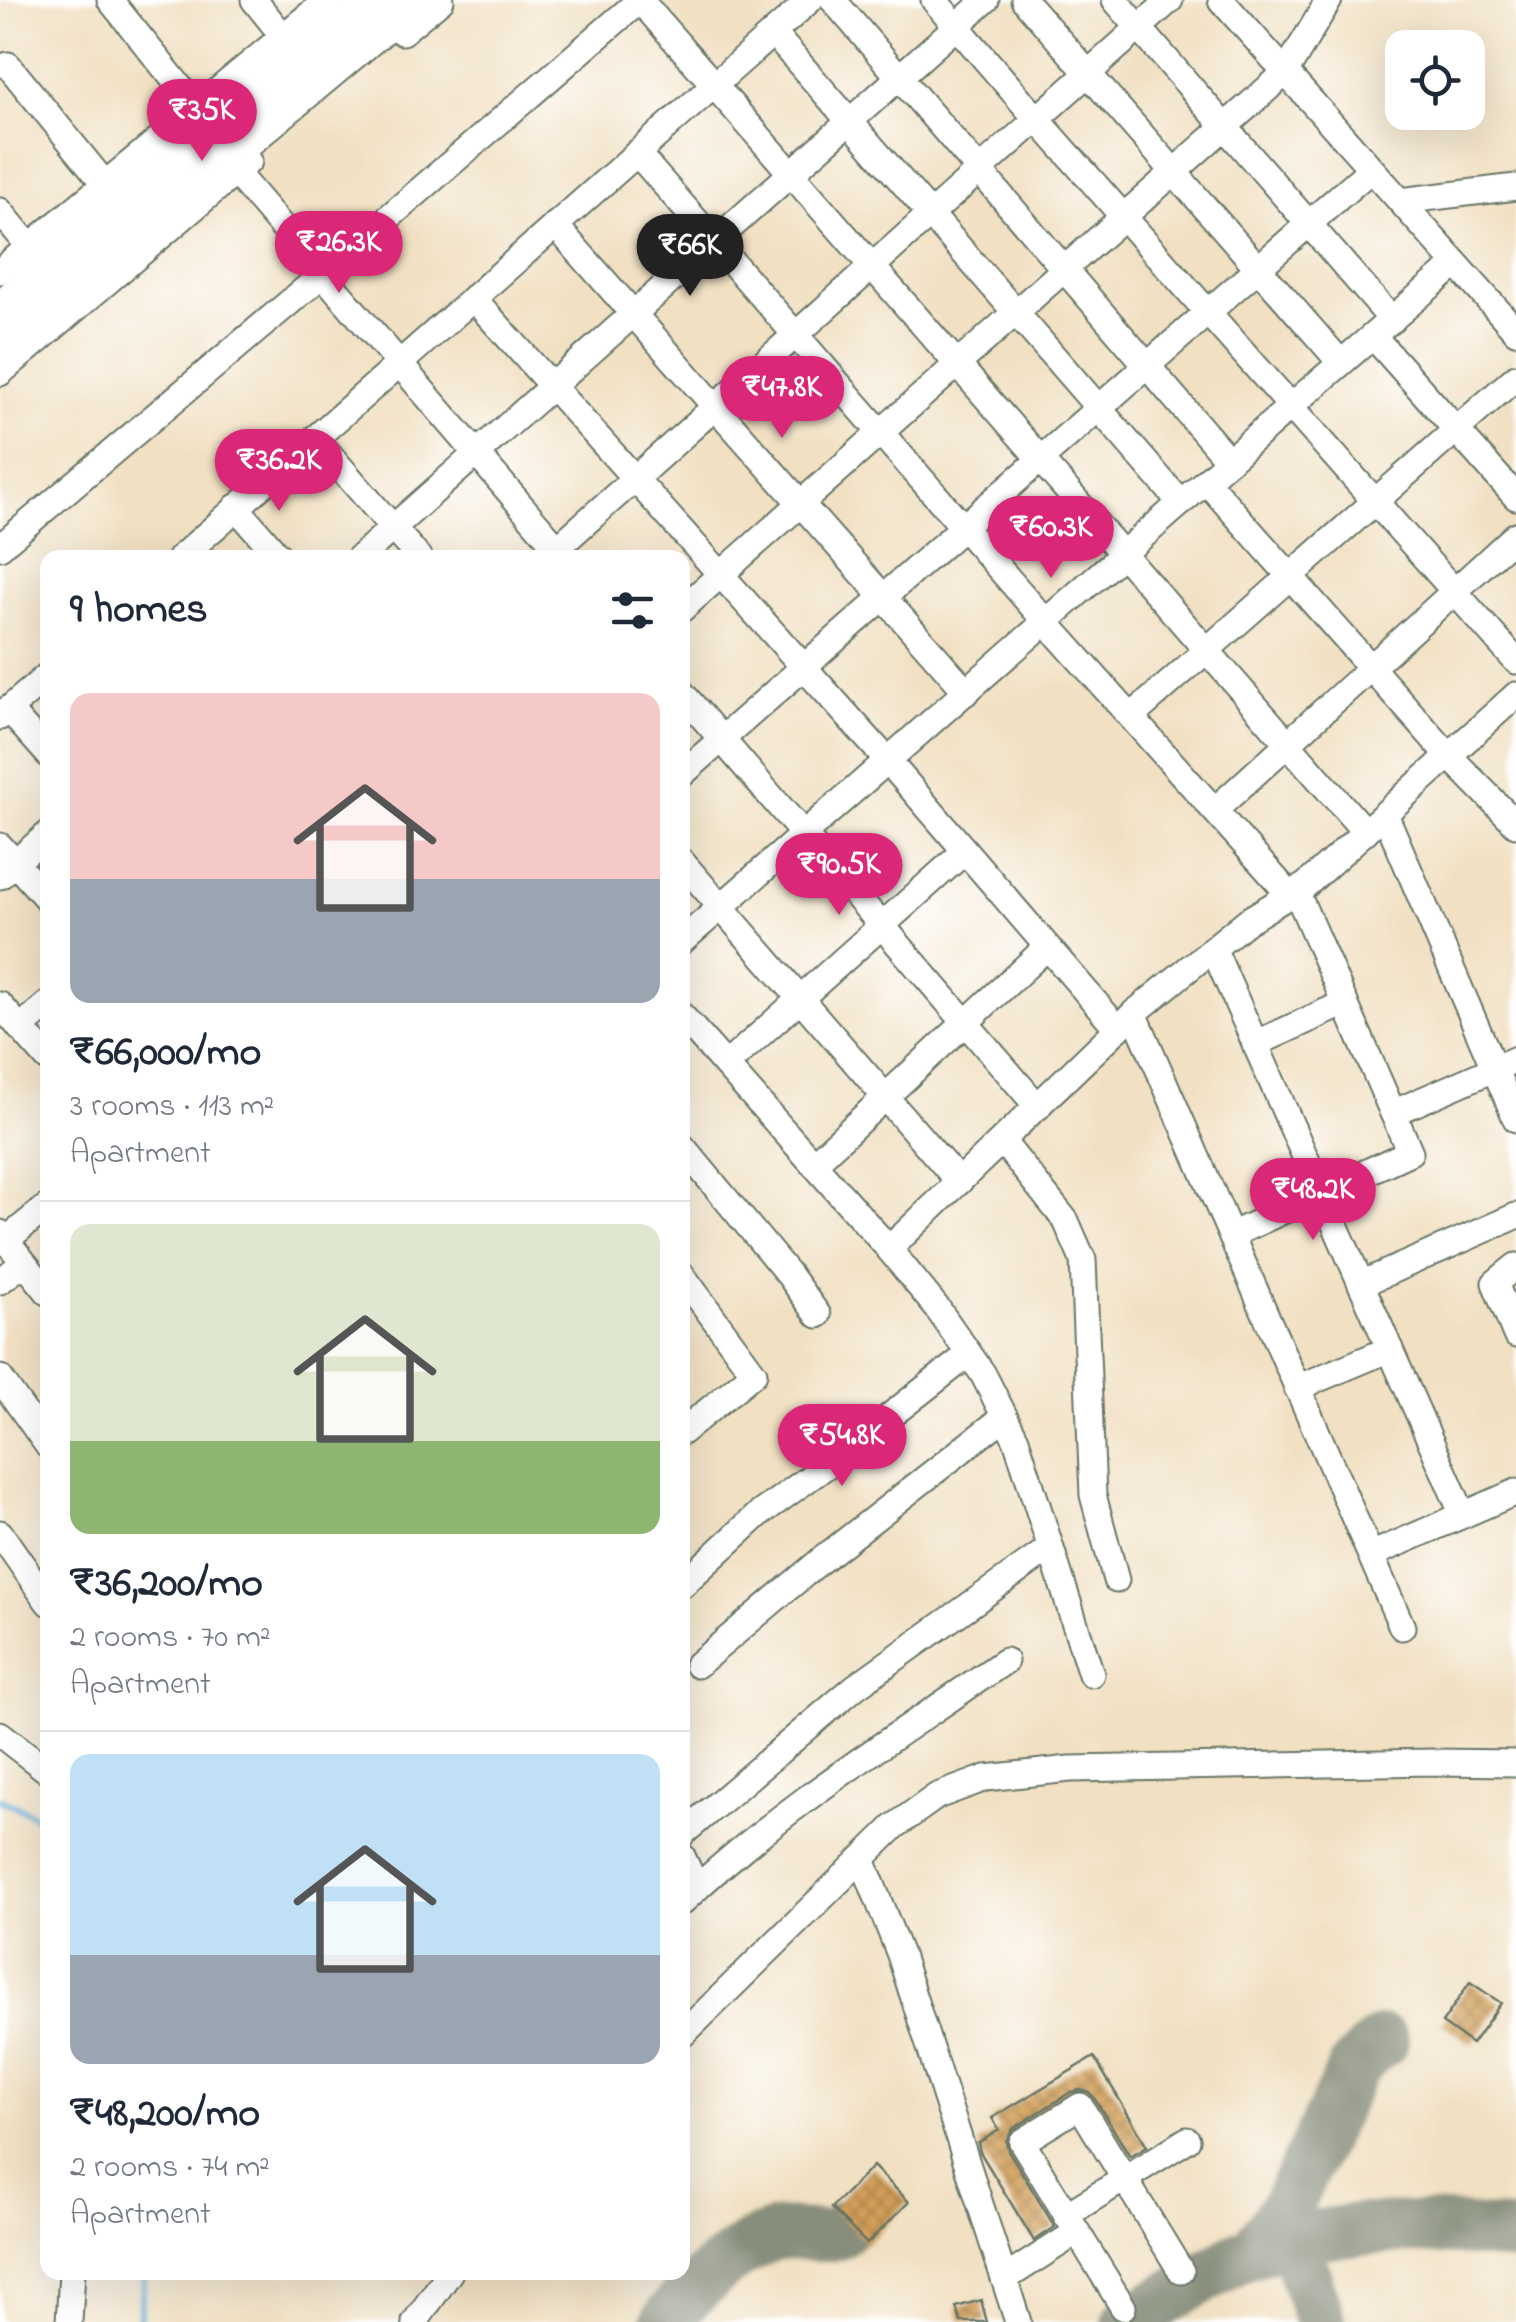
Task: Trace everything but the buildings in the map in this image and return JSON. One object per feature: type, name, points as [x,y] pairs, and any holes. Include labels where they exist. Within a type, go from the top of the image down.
[{"type":"highway","points":[[0,346],[370,0]]},
{"type":"highway","points":[[0,309],[216,142],[414,0]]},
{"type":"street","points":[[110,0],[216,142],[554,550]]},
{"type":"street","points":[[254,0],[283,36]]},
{"type":"street","points":[[0,373],[216,142],[283,36],[327,0]]},
{"type":"street","points":[[0,270],[104,183],[216,142],[440,0]]},
{"type":"street","points":[[0,547],[640,0],[1365,832]]},
{"type":"street","points":[[189,550],[810,0]]},
{"type":"street","points":[[833,0],[1229,461]]},
{"type":"street","points":[[934,0],[1516,660]]},
{"type":"street","points":[[367,550],[986,0]]},
{"type":"street","points":[[1024,0],[1341,363]]},
{"type":"street","points":[[1116,0],[1308,224],[1456,430],[1516,497]]},
{"type":"street","points":[[561,550],[635,479],[1170,0]]},
{"type":"street","points":[[1221,0],[1516,330]]},
{"type":"street","points":[[690,601],[1285,72],[1329,0]]},
{"type":"street","points":[[773,33],[1181,503]]},
{"type":"street","points":[[8,65],[104,183]]},
{"type":"street","points":[[637,153],[1046,622],[1293,893],[1410,1152],[1231,1235]]},
{"type":"street","points":[[690,767],[1371,169]]},
{"type":"street","points":[[1400,201],[1516,187]]},
{"type":"street","points":[[0,211],[29,246]]},
{"type":"street","points":[[555,225],[967,692]]},
{"type":"street","points":[[690,934],[1456,264]]},
{"type":"street","points":[[473,298],[888,761],[1048,947],[1126,1021],[1231,1235],[1402,1627]]},
{"type":"street","points":[[1131,717],[1516,378]]},
{"type":"street","points":[[316,438],[412,550]]},
{"type":"street","points":[[1206,481],[1449,756],[1516,824]]},
{"type":"street","points":[[236,508],[273,550]]},
{"type":"street","points":[[1214,810],[1516,535]]},
{"type":"street","points":[[40,682],[4,713],[40,747]]},
{"type":"street","points":[[889,1249],[1126,1021],[1247,920],[1306,885],[1516,695]]},
{"type":"street","points":[[690,702],[1038,1107]]},
{"type":"street","points":[[1385,814],[1505,1064],[1516,1119]]},
{"type":"street","points":[[40,839],[5,861],[40,893]]},
{"type":"street","points":[[726,1065],[965,851]]},
{"type":"street","points":[[690,871],[959,1182]]},
{"type":"street","points":[[813,1164],[1048,947]]},
{"type":"street","points":[[1213,948],[1463,1516]]},
{"type":"street","points":[[1255,1044],[1345,1003]]},
{"type":"street","points":[[40,1006],[7,1015],[40,1051]]},
{"type":"street","points":[[690,1025],[889,1249],[983,1374],[1016,1439],[1091,1674]]},
{"type":"street","points":[[1394,1114],[1505,1064]]},
{"type":"street","points":[[1002,1141],[1066,1222],[1082,1260],[1094,1495],[1116,1580]]},
{"type":"street","points":[[690,1156],[818,1315]]},
{"type":"street","points":[[40,1211],[3,1236],[40,1282]]},
{"type":"street","points":[[1361,1284],[1510,1218],[1516,1258]]},
{"type":"street","points":[[0,1281],[24,1263]]},
{"type":"street","points":[[1516,1266],[1495,1283],[1516,1334]]},
{"type":"street","points":[[690,1286],[754,1373],[690,1425]]},
{"type":"street","points":[[1298,1388],[1390,1349]]},
{"type":"street","points":[[690,1578],[758,1516],[970,1354]]},
{"type":"street","points":[[0,1378],[40,1435]]},
{"type":"street","points":[[697,1665],[820,1561],[1004,1417]]},
{"type":"street","points":[[1371,1556],[1516,1492]]},
{"type":"street","points":[[0,1533],[40,1590]]},
{"type":"street","points":[[690,1827],[855,1688],[1050,1548]]},
{"type":"street","points":[[690,1895],[809,1798],[1006,1661]]},
{"type":"street","points":[[0,1734],[40,1765]]},
{"type":"street","points":[[690,2026],[895,1826],[936,1796],[986,1778],[1070,1769],[1516,1763]]},
{"type":"street","points":[[862,1859],[900,1955],[1018,2322]]},
{"type":"street","points":[[1123,2307],[1022,2142],[1080,2106],[1181,2271]]},
{"type":"street","points":[[1004,2279],[1124,2178],[1186,2140]]},
{"type":"street","points":[[69,2322],[72,2280]]},
{"type":"street","points":[[415,2322],[444,2280]]},
{"type":"waterway","points":[[0,1799],[40,1822]]},
{"type":"waterway","points":[[139,2322],[144,2280]]},
{"type":"taxiway","points":[[1254,2251],[1287,2205],[1353,2069],[1383,2041]]},
{"type":"taxiway","points":[[666,2322],[701,2283],[749,2247],[779,2235],[829,2236],[847,2225]]},
{"type":"taxiway","points":[[1128,2322],[1238,2258],[1280,2243],[1381,2228],[1449,2229],[1516,2236]]},
{"type":"taxiway","points":[[1293,2239],[1320,2322]]}]
